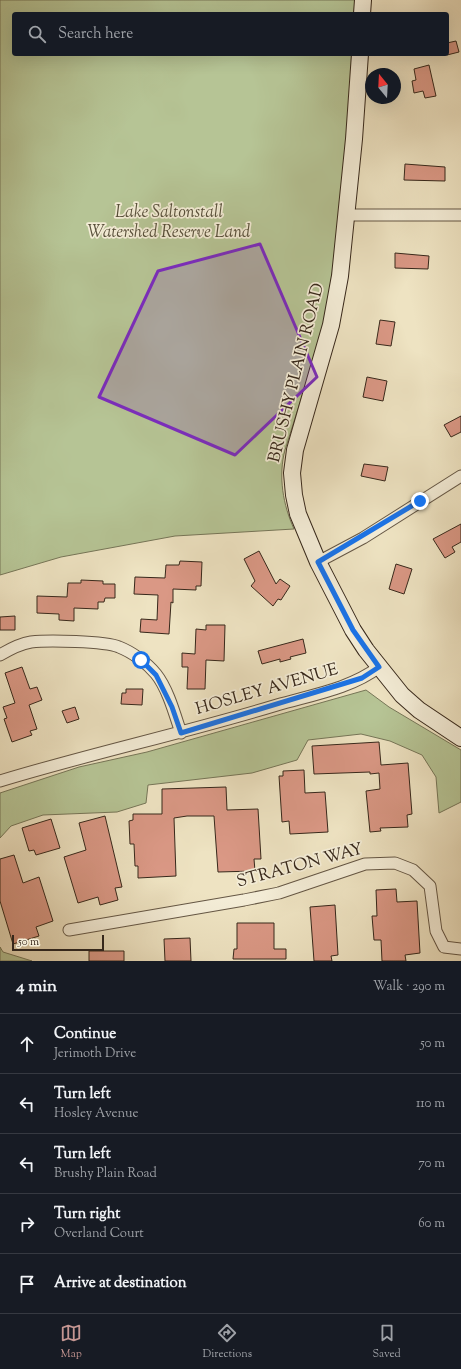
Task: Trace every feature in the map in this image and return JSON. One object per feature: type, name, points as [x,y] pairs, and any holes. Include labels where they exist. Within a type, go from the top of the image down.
[{"type":"main road","points":[[362,12],[363,0]]},
{"type":"main road","name":"BRUSHY PLAIN ROAD","points":[[360,56],[340,276],[332,325],[298,438],[292,473],[294,495],[298,514],[318,562],[353,630],[379,667],[402,695],[419,710],[461,738]]},
{"type":"street","points":[[346,215],[461,215]]},
{"type":"street","points":[[318,562],[362,538],[461,476]]},
{"type":"street","points":[[0,655],[14,647],[31,642],[82,642],[119,646],[141,660],[156,675],[172,707],[181,733]]},
{"type":"street","name":"HOSLEY AVENUE","points":[[0,781],[67,760],[181,733],[351,683],[379,667]]},
{"type":"street","name":"STRATON WAY","points":[[69,930],[279,893],[365,864],[395,863],[413,870],[430,886],[436,931],[444,947],[461,949]]},
{"type":"highlighted area","points":[[260,244],[317,377],[235,455],[99,397],[158,271]]},
{"type":"green space","name":"Lake Saltonstall Watershed Reserve Land","points":[[0,0],[355,0],[355,12],[12,12],[12,56],[353,56],[348,133],[333,269],[323,329],[283,460],[282,480],[284,500],[294,529],[175,536],[61,557],[0,575]]},
{"type":"green space","points":[[366,690],[389,707],[461,750],[461,802],[439,813],[436,777],[422,755],[390,741],[361,734],[308,740],[297,760],[252,773],[148,785],[146,803],[117,812],[43,815],[11,826],[0,838],[0,793],[79,767],[147,752]]},
{"type":"green space","points":[[0,947],[3,952],[32,961],[0,961]]},
{"type":"building","points":[[456,41],[459,52],[449,54],[449,43]]},
{"type":"building","points":[[429,65],[436,96],[425,98],[423,91],[414,93],[412,81],[416,80],[414,69]]},
{"type":"building","points":[[405,164],[445,167],[445,181],[404,180]]},
{"type":"building","points":[[395,253],[429,256],[428,269],[395,268]]},
{"type":"building","points":[[380,320],[395,322],[391,346],[376,344]]},
{"type":"building","points":[[367,377],[387,381],[383,401],[363,397]]},
{"type":"building","points":[[461,416],[461,432],[451,437],[444,425]]},
{"type":"building","points":[[364,464],[388,467],[385,481],[361,476]]},
{"type":"building","points":[[461,524],[461,542],[452,547],[455,552],[445,558],[433,539]]},
{"type":"building","points":[[259,551],[276,584],[280,579],[290,586],[281,600],[278,599],[273,606],[251,586],[255,581],[244,559]]},
{"type":"building","points":[[180,561],[202,562],[201,586],[196,586],[196,590],[173,589],[173,603],[171,602],[169,634],[140,632],[141,619],[157,620],[158,595],[134,594],[135,577],[165,578],[166,565],[179,565]]},
{"type":"building","points":[[396,564],[412,569],[404,594],[389,589]]},
{"type":"building","points":[[81,580],[103,581],[103,584],[115,584],[115,598],[105,598],[104,602],[98,602],[98,609],[74,608],[74,621],[59,620],[59,614],[37,613],[37,596],[67,597],[68,583],[81,583]]},
{"type":"building","points":[[15,616],[15,630],[0,630],[0,617]]},
{"type":"building","points":[[206,625],[225,625],[224,661],[206,660],[205,689],[187,689],[188,667],[182,667],[182,653],[195,654],[196,629],[206,630]]},
{"type":"building","points":[[303,639],[306,653],[290,657],[291,659],[280,662],[280,659],[262,664],[258,651]]},
{"type":"building","points":[[22,667],[30,689],[37,687],[42,700],[29,705],[37,729],[30,731],[32,735],[12,742],[4,719],[7,718],[3,707],[15,703],[5,673]]},
{"type":"building","points":[[126,689],[143,689],[142,705],[121,704],[122,693],[126,693]]},
{"type":"building","points":[[75,707],[79,719],[67,723],[62,711]]},
{"type":"building","points":[[379,742],[381,765],[408,763],[412,814],[407,815],[408,827],[380,828],[381,831],[370,832],[366,791],[380,789],[379,773],[314,774],[312,746]]},
{"type":"building","points":[[304,770],[305,793],[325,792],[328,832],[290,834],[289,821],[282,822],[279,776],[283,776],[283,771]]},
{"type":"building","points":[[226,787],[227,810],[258,809],[261,859],[254,859],[255,871],[218,872],[214,816],[187,816],[174,818],[176,876],[138,878],[138,866],[135,866],[134,844],[130,844],[129,821],[133,820],[133,814],[162,814],[162,789]]},
{"type":"building","points":[[105,816],[122,887],[115,888],[118,900],[100,905],[98,897],[78,903],[64,857],[86,850],[79,823]]},
{"type":"building","points":[[51,819],[60,848],[36,855],[34,850],[29,851],[22,828]]},
{"type":"building","points":[[14,855],[23,883],[39,877],[53,921],[36,927],[39,936],[13,944],[0,901],[0,859]]},
{"type":"building","points":[[396,889],[397,902],[417,901],[420,953],[405,955],[406,961],[382,961],[381,940],[374,940],[372,916],[377,916],[376,890]]},
{"type":"building","points":[[335,905],[338,955],[331,956],[332,961],[314,961],[310,907]]},
{"type":"building","points":[[237,923],[274,923],[274,949],[286,949],[286,959],[233,959],[234,949],[237,949]]},
{"type":"building","points":[[190,938],[191,961],[165,961],[164,939]]},
{"type":"building","points":[[89,951],[124,951],[124,961],[89,961]]},
{"type":"route","points":[[141,660],[156,675],[172,707],[181,733],[351,683],[370,674],[379,667],[353,630],[336,600],[318,562],[362,538],[420,501]]}]
